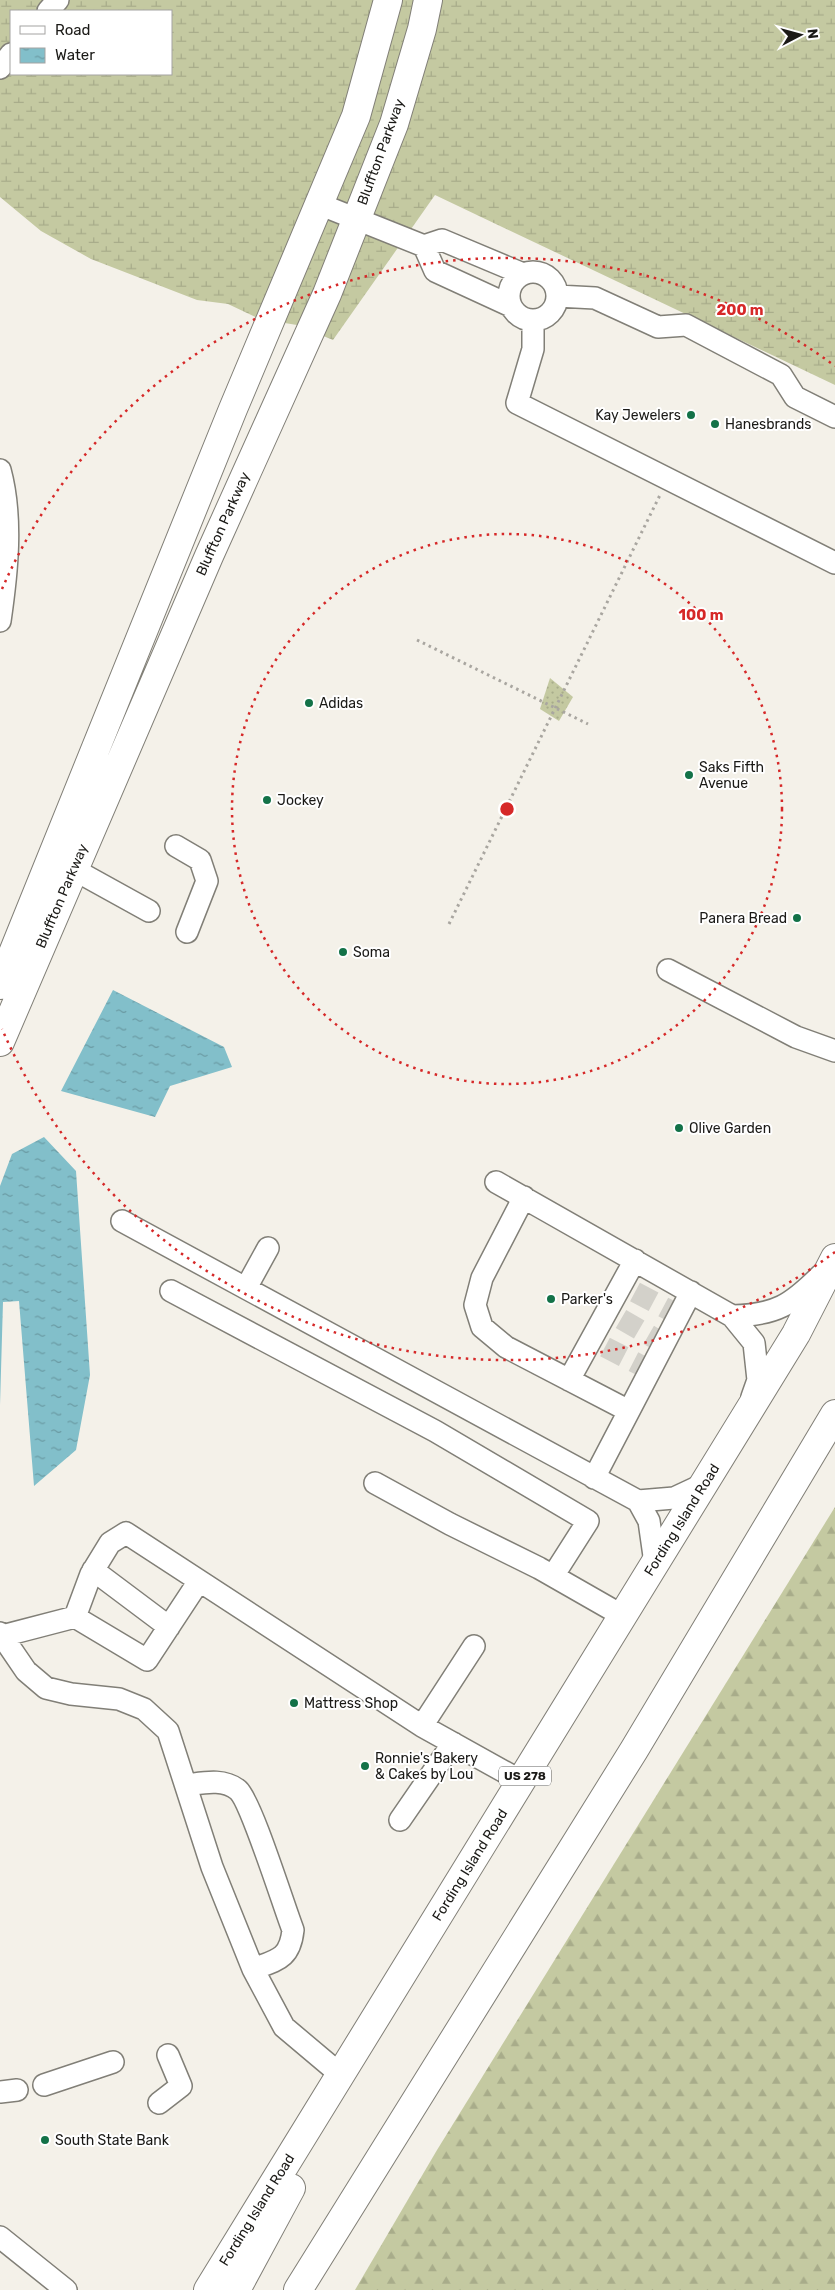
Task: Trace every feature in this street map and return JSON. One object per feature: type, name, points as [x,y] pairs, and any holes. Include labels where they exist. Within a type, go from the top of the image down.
[{"type":"main road","name":"Bluffton Parkway","points":[[0,985],[233,409],[356,116],[388,0]]},
{"type":"main road","name":"Bluffton Parkway","points":[[0,1042],[209,556],[327,294],[394,124],[422,28],[428,0]]},
{"type":"main road","name":"Fording Island Road","points":[[208,2290],[796,1334],[833,1261]]},
{"type":"main road","points":[[298,2290],[634,1750],[835,1414]]},
{"type":"main road","points":[[236,2290],[349,2080],[383,2006]]},
{"type":"street","points":[[49,10],[58,0]]},
{"type":"street","points":[[0,68],[10,55]]},
{"type":"street","points":[[319,204],[424,246],[442,240],[523,274]]},
{"type":"street","points":[[424,246],[436,271],[511,306]]},
{"type":"street","points":[[532,272],[541,273],[549,279],[555,286],[557,296],[550,313],[533,320],[516,313],[511,306],[508,296],[510,287],[515,279],[523,274],[532,272]]},
{"type":"street","points":[[557,296],[595,298],[658,328],[686,325],[781,375],[795,397],[835,417]]},
{"type":"street","points":[[533,320],[533,349],[517,402],[835,563]]},
{"type":"street","points":[[0,470],[7,525],[7,573],[0,621]]},
{"type":"street","points":[[176,846],[200,860],[207,881],[187,932]]},
{"type":"street","points":[[73,869],[149,911]]},
{"type":"street","points":[[668,970],[796,1037],[835,1051]]},
{"type":"street","points":[[496,1182],[524,1196],[732,1316],[754,1343],[757,1359],[758,1380],[747,1414]]},
{"type":"street","points":[[524,1196],[482,1278],[475,1305],[482,1327],[506,1347],[629,1411]]},
{"type":"street","points":[[122,1222],[638,1501],[674,1498],[704,1484]]},
{"type":"street","points":[[246,1288],[268,1248]]},
{"type":"street","points":[[569,1380],[598,1343],[614,1315],[628,1288],[635,1260]]},
{"type":"street","points":[[732,1316],[765,1313],[797,1299],[833,1261]]},
{"type":"street","points":[[171,1291],[435,1431],[588,1521],[553,1576]]},
{"type":"street","points":[[594,1478],[629,1411],[645,1368],[674,1313],[691,1292]]},
{"type":"street","points":[[376,1482],[450,1524],[553,1576],[623,1616]]},
{"type":"street","points":[[638,1501],[649,1521],[656,1563]]},
{"type":"street","points":[[75,1617],[94,1570],[110,1542],[126,1533],[422,1726],[521,1781]]},
{"type":"street","points":[[94,1570],[168,1627]]},
{"type":"street","points":[[199,1581],[147,1660],[75,1617],[1,1634],[26,1671],[46,1688],[71,1694],[119,1699],[144,1709],[168,1732],[212,1867],[253,1969],[284,2027],[341,2075]]},
{"type":"street","points":[[422,1726],[474,1646]]},
{"type":"street","points":[[400,1820],[453,1743]]},
{"type":"street","points":[[186,1785],[221,1782],[239,1791],[249,1810],[293,1930],[291,1946],[282,1959],[253,1969]]},
{"type":"street","points":[[159,2103],[180,2086],[168,2055]]},
{"type":"street","points":[[44,2085],[113,2062]]},
{"type":"street","points":[[0,2237],[66,2290]]},
{"type":"path","points":[[449,924],[668,479]]},
{"type":"path","points":[[417,640],[588,724]]},
{"type":"green space","points":[[0,0],[835,0],[835,385],[435,195],[333,340],[297,325],[260,319],[228,304],[197,300],[91,259],[41,231],[0,197]]},
{"type":"green space","points":[[550,678],[573,697],[559,721],[540,709]]},
{"type":"green space","points":[[835,1507],[835,2290],[355,2290],[437,2150]]},
{"type":"water","points":[[113,990],[224,1047],[232,1067],[170,1086],[155,1117],[61,1091]]},
{"type":"water","points":[[44,1137],[76,1171],[90,1375],[76,1450],[34,1486],[19,1301],[3,1302],[0,1405],[0,1186],[12,1154]]},
{"type":"tunnel","points":[[635,1292],[669,1310]]},
{"type":"tunnel","points":[[621,1319],[654,1338]]},
{"type":"tunnel","points":[[605,1347],[640,1365]]},
{"type":"place","name":"Kay Jewelers","points":[[691,415]]},
{"type":"place","name":"Hanesbrands","points":[[715,424]]},
{"type":"place","name":"Adidas","points":[[309,703]]},
{"type":"place","name":"Saks Fifth Avenue","points":[[689,775]]},
{"type":"place","name":"Jockey","points":[[267,800]]},
{"type":"place","name":"Panera Bread","points":[[797,918]]},
{"type":"place","name":"Soma","points":[[343,952]]},
{"type":"place","name":"Olive Garden","points":[[679,1128]]},
{"type":"place","name":"Parker's","points":[[551,1299]]},
{"type":"place","name":"Mattress Shop","points":[[294,1703]]},
{"type":"place","name":"Ronnie's Bakery & Cakes by Lou","points":[[365,1766]]},
{"type":"place","name":"South State Bank","points":[[45,2140]]}]
